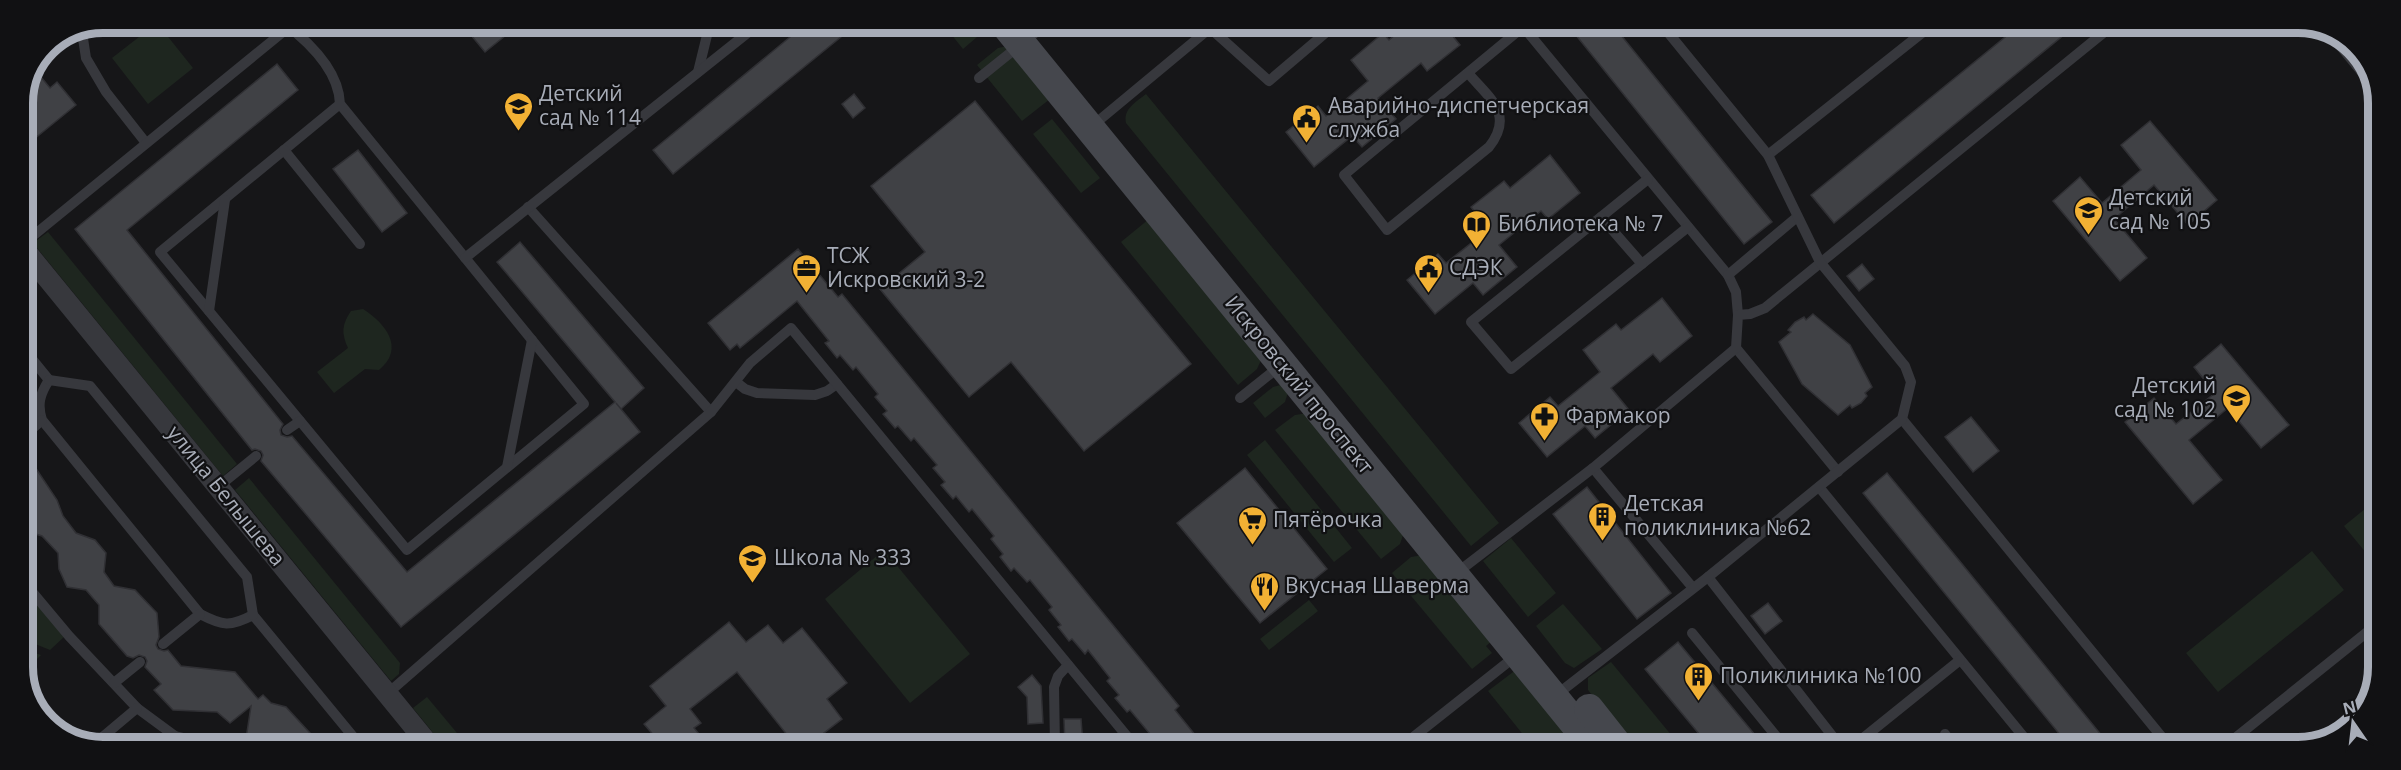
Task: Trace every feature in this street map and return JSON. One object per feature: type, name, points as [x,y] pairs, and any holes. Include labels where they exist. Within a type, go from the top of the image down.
[{"type":"street","name":"Искровский проспект","points":[[1031,33],[1282,364],[1310,390],[1426,533],[1462,569],[1518,654],[1609,737]]},
{"type":"street","name":"Искровский проспект","points":[[1098,122],[1561,691],[1588,737]]},
{"type":"street","name":"улица Белышева","points":[[33,260],[422,737]]},
{"type":"lane","points":[[33,237],[279,33]]},
{"type":"lane","points":[[299,33],[334,77],[340,91],[340,104],[584,404],[407,550],[160,252],[340,104]]},
{"type":"lane","points":[[699,72],[708,33]]},
{"type":"lane","points":[[465,258],[748,33]]},
{"type":"lane","points":[[979,78],[1024,33]]},
{"type":"lane","points":[[1098,122],[1205,33]]},
{"type":"lane","points":[[1220,33],[1269,81],[1325,33]]},
{"type":"lane","points":[[1468,73],[1498,107],[1501,122],[1499,135],[1490,147],[1386,230],[1344,175],[1514,33]]},
{"type":"lane","points":[[1528,33],[1728,275],[1736,292],[1738,315],[1736,348],[1838,472]]},
{"type":"lane","points":[[1561,691],[1708,577],[1902,418],[1911,381],[1905,366],[1820,262],[1768,155],[1669,33]]},
{"type":"lane","points":[[1768,155],[1922,33]]},
{"type":"lane","points":[[1738,315],[1750,314],[1765,308],[2103,33]]},
{"type":"lane","points":[[82,36],[86,58],[106,92],[146,143]]},
{"type":"lane","points":[[284,150],[360,244]]},
{"type":"lane","points":[[1648,179],[1471,322],[1511,369],[1688,227]]},
{"type":"lane","points":[[209,311],[225,200]]},
{"type":"lane","points":[[528,207],[711,412]]},
{"type":"lane","points":[[1601,217],[1642,264]]},
{"type":"lane","points":[[1728,275],[1797,217]]},
{"type":"lane","points":[[387,694],[711,412],[750,363],[791,328],[1128,737]]},
{"type":"lane","points":[[507,467],[532,340]]},
{"type":"lane","points":[[1462,569],[1593,468],[1736,348]]},
{"type":"lane","points":[[33,360],[49,380],[90,386],[247,577],[253,615],[353,737]]},
{"type":"lane","points":[[1240,398],[1282,364]]},
{"type":"lane","points":[[49,380],[41,392],[38,407],[42,420],[200,614],[216,623],[235,624],[253,615]]},
{"type":"lane","points":[[736,382],[745,390],[757,393],[804,394],[827,391],[837,384]]},
{"type":"lane","points":[[1902,418],[2162,737]]},
{"type":"lane","points":[[33,428],[42,420]]},
{"type":"lane","points":[[287,430],[300,420]]},
{"type":"lane","points":[[218,487],[256,456]]},
{"type":"lane","points":[[1593,468],[1693,588]]},
{"type":"lane","points":[[1820,487],[2024,737]]},
{"type":"lane","points":[[1708,577],[1833,737]]},
{"type":"lane","points":[[33,593],[69,636],[137,708],[179,737]]},
{"type":"lane","points":[[163,644],[200,614]]},
{"type":"lane","points":[[2236,737],[2368,631]]},
{"type":"lane","points":[[1692,633],[1777,737]]},
{"type":"lane","points":[[1413,737],[1518,654]]},
{"type":"lane","points":[[1864,737],[1960,660]]},
{"type":"lane","points":[[114,683],[141,662]]},
{"type":"lane","points":[[1055,737],[1054,687],[1058,676],[1068,665]]},
{"type":"lane","points":[[103,737],[137,708]]},
{"type":"shaded area","points":[[144,33],[165,33],[193,68],[148,104],[112,58]]},
{"type":"shaded area","points":[[950,33],[982,33],[963,49]]},
{"type":"shaded area","points":[[1008,46],[1050,99],[1022,121],[977,65],[998,48]]},
{"type":"shaded area","points":[[1146,94],[1499,523],[1471,546],[1126,123],[1128,110]]},
{"type":"shaded area","points":[[1052,119],[1100,178],[1081,193],[1033,134]]},
{"type":"shaded area","points":[[1149,219],[1262,358],[1257,369],[1238,385],[1121,242]]},
{"type":"shaded area","points":[[48,232],[237,464],[223,476],[33,243]]},
{"type":"shaded area","points":[[363,309],[379,321],[385,329],[392,345],[391,353],[387,362],[379,370],[365,369],[334,393],[317,372],[348,348],[344,338],[346,320],[351,311]]},
{"type":"shaded area","points":[[1284,384],[1289,389],[1285,402],[1265,418],[1253,403],[1273,387]]},
{"type":"shaded area","points":[[1308,413],[1404,532],[1400,544],[1381,559],[1275,430],[1295,415]]},
{"type":"shaded area","points":[[1265,440],[1352,548],[1334,562],[1247,455]]},
{"type":"shaded area","points":[[249,478],[400,663],[399,674],[391,681],[235,490]]},
{"type":"shaded area","points":[[2368,506],[2368,555],[2344,526]]},
{"type":"shaded area","points":[[1511,538],[1556,593],[1528,617],[1483,561]]},
{"type":"shaded area","points":[[884,550],[970,654],[910,703],[825,599]]},
{"type":"shaded area","points":[[2312,551],[2344,590],[2218,692],[2186,653]]},
{"type":"shaded area","points":[[1423,555],[1493,640],[1486,646],[1492,653],[1472,669],[1392,573],[1411,557]]},
{"type":"shaded area","points":[[33,599],[65,636],[50,650],[33,643]]},
{"type":"shaded area","points":[[1309,600],[1318,611],[1269,650],[1260,639]]},
{"type":"shaded area","points":[[1563,604],[1602,649],[1574,668],[1565,663],[1536,626]]},
{"type":"shaded area","points":[[33,652],[41,655],[33,663]]},
{"type":"shaded area","points":[[1611,662],[1673,737],[1626,737],[1588,690],[1588,678]]},
{"type":"shaded area","points":[[1517,669],[1572,737],[1525,737],[1488,691]]},
{"type":"shaded area","points":[[427,697],[460,737],[437,737],[413,708]]},
{"type":"building","points":[[469,33],[509,33],[485,52]]},
{"type":"building","points":[[795,33],[846,33],[673,174],[653,150]]},
{"type":"building","points":[[1383,33],[1389,40],[1397,33],[1450,33],[1460,45],[1427,71],[1421,63],[1378,98],[1396,119],[1362,147],[1352,136],[1314,167],[1286,132],[1318,106],[1326,116],[1368,81],[1351,60]]},
{"type":"building","points":[[1574,33],[1619,33],[1772,222],[1744,244]]},
{"type":"building","points":[[2010,33],[2066,33],[1834,223],[1811,195]]},
{"type":"building","points":[[277,64],[298,90],[127,230],[283,424],[280,430],[281,435],[292,436],[407,572],[615,402],[497,262],[520,242],[644,388],[621,409],[616,403],[640,432],[401,627],[261,461],[263,455],[261,451],[252,450],[75,229]]},
{"type":"building","points":[[39,74],[50,88],[57,82],[76,105],[33,140],[34,90]]},
{"type":"building","points":[[854,94],[865,108],[853,118],[842,104]]},
{"type":"building","points":[[975,101],[1191,364],[1084,451],[1011,362],[969,397],[880,289],[925,252],[871,186]]},
{"type":"building","points":[[2150,121],[2217,200],[2188,225],[2154,185],[2114,219],[2147,258],[2120,281],[2053,201],[2080,177],[2102,203],[2141,170],[2121,145]]},
{"type":"building","points":[[358,150],[407,213],[382,232],[333,169]]},
{"type":"building","points":[[1550,155],[1580,193],[1548,219],[1541,211],[1499,245],[1517,267],[1483,295],[1473,283],[1435,314],[1407,280],[1438,254],[1446,263],[1489,229],[1471,207],[1504,181],[1510,188]]},
{"type":"building","points":[[798,249],[838,297],[842,294],[1072,575],[1179,706],[1175,710],[1197,737],[1152,737],[1130,710],[1127,712],[1115,698],[1119,695],[1107,681],[1110,678],[1088,650],[1085,654],[1072,639],[1069,641],[1058,627],[1061,625],[1049,610],[1052,607],[1030,580],[1027,582],[1014,568],[1011,571],[1000,557],[1003,554],[991,539],[994,536],[972,509],[969,512],[956,496],[953,499],[941,485],[945,482],[933,468],[937,465],[914,438],[911,441],[883,414],[887,411],[875,397],[878,394],[856,367],[853,370],[840,355],[837,358],[825,343],[829,341],[797,301],[740,348],[737,344],[730,350],[708,323]]},
{"type":"building","points":[[1862,264],[1874,279],[1859,291],[1847,276]]},
{"type":"building","points":[[1662,298],[1692,336],[1660,362],[1653,354],[1611,388],[1629,410],[1595,438],[1585,426],[1547,457],[1519,423],[1550,397],[1558,406],[1600,372],[1583,350],[1616,324],[1621,330]]},
{"type":"building","points":[[1813,314],[1850,345],[1872,387],[1865,393],[1867,396],[1861,403],[1852,408],[1850,405],[1838,415],[1802,384],[1779,342],[1791,332],[1788,330],[1795,322],[1804,317],[1806,320]]},
{"type":"building","points":[[2221,344],[2289,425],[2261,448],[2228,408],[2189,440],[2222,480],[2193,504],[2125,422],[2154,398],[2176,424],[2215,393],[2194,367]]},
{"type":"building","points":[[1971,417],[1999,451],[1973,472],[1945,437]]},
{"type":"building","points":[[33,464],[57,500],[63,516],[76,533],[95,540],[106,553],[104,572],[114,586],[135,590],[157,613],[159,637],[156,645],[158,649],[168,650],[181,666],[235,672],[258,699],[263,695],[271,703],[286,707],[314,737],[246,737],[251,706],[230,723],[217,712],[173,710],[154,690],[161,684],[145,667],[147,661],[145,657],[127,656],[99,624],[99,605],[86,590],[67,587],[59,569],[58,553],[42,536],[33,533]]},
{"type":"building","name":"Пятёрочка","points":[[1245,468],[1327,569],[1260,623],[1177,523]]},
{"type":"building","points":[[1887,473],[2103,737],[2062,737],[1863,493]]},
{"type":"building","name":"Детская поликлиника №62","points":[[1587,487],[1671,593],[1637,619],[1553,514]]},
{"type":"building","points":[[1768,603],[1782,621],[1765,634],[1751,616]]},
{"type":"building","points":[[729,622],[746,642],[768,625],[783,643],[802,628],[847,683],[827,699],[842,719],[824,733],[827,737],[789,737],[737,672],[690,709],[701,723],[694,728],[701,737],[655,737],[644,724],[666,706],[650,686]]},
{"type":"building","name":"Поликлиника №100","points":[[1678,642],[1757,737],[1702,737],[1645,669]]},
{"type":"building","points":[[1032,675],[1041,686],[1043,723],[1028,724],[1027,697],[1018,687]]},
{"type":"building","points":[[1064,719],[1081,719],[1082,737],[1065,737]]},
{"type":"place","name":"Детский сад № 114","points":[[518,132]]},
{"type":"place","name":"Аварийно-диспетчерская служба","points":[[1307,144]]},
{"type":"place","name":"Детский сад № 105","points":[[2088,236]]},
{"type":"place","name":"Библиотека № 7","points":[[1477,250]]},
{"type":"place","name":"ТСЖ Искровский 3-2","points":[[806,294]]},
{"type":"place","name":"СДЭК","points":[[1428,294]]},
{"type":"place","name":"Детский сад № 102","points":[[2237,424]]},
{"type":"place","name":"Фармакор","points":[[1545,442]]},
{"type":"place","name":"Детская поликлиника №62","points":[[1603,542]]},
{"type":"place","name":"Пятёрочка","points":[[1252,546]]},
{"type":"place","name":"Школа № 333","points":[[753,584]]},
{"type":"place","name":"Вкусная Шаверма","points":[[1264,612]]},
{"type":"place","name":"Поликлиника №100","points":[[1699,702]]}]
